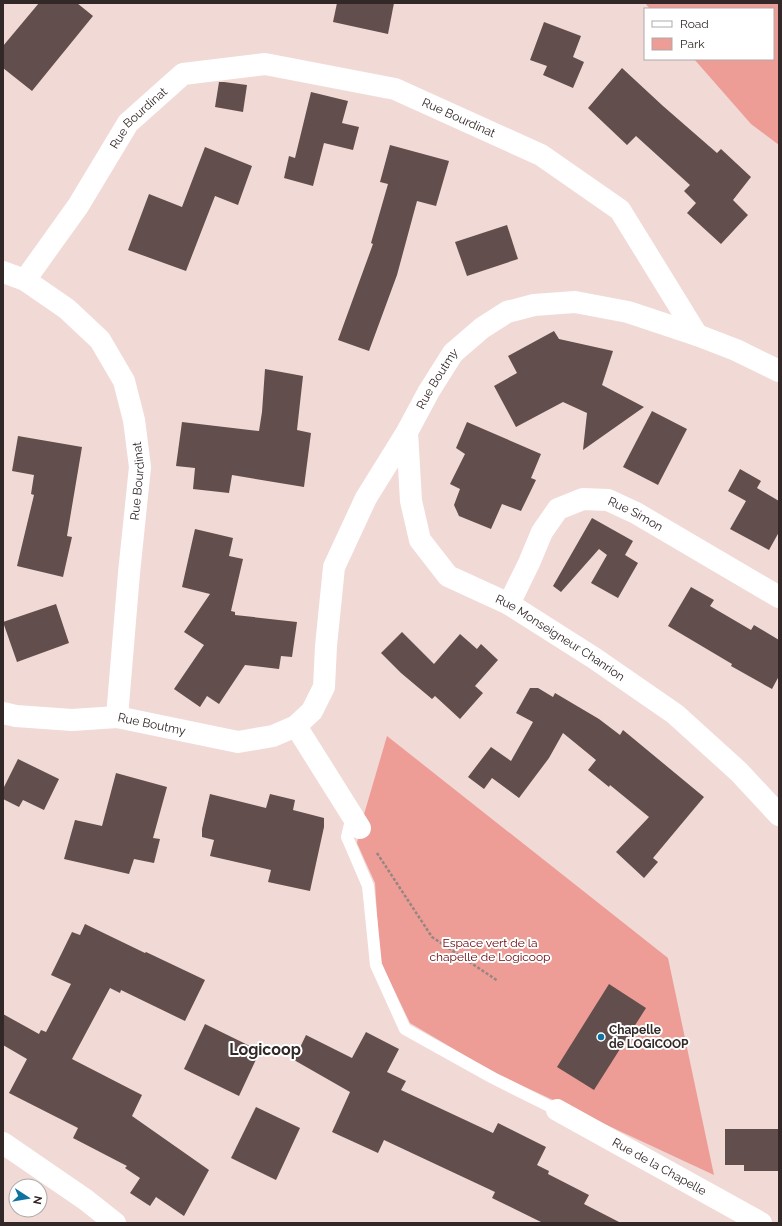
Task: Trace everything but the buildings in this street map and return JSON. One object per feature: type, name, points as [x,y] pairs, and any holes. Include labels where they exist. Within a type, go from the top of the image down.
[{"type":"street","name":"Rue Bourdinat","points":[[117,717],[129,572],[140,467],[134,420],[124,381],[100,340],[67,309],[25,280],[78,206],[128,123],[183,74],[265,64],[395,89],[541,155],[620,210],[697,335]]},
{"type":"street","points":[[3,272],[25,280]]},
{"type":"street","name":"Rue Boutmy","points":[[3,713],[16,716],[72,720],[117,717],[238,742],[273,736],[296,726],[312,711],[324,687],[326,646],[334,567],[366,498],[407,432],[429,391],[453,354],[482,328],[507,312],[534,305],[575,302],[628,312],[697,335],[736,350],[779,371]]},
{"type":"street","name":"Rue Monseigneur Chanrion","points":[[407,432],[411,501],[420,540],[448,576],[509,604],[594,658],[676,714],[739,772],[779,815]]},
{"type":"street","name":"Rue Simon","points":[[509,604],[542,532],[558,509],[583,499],[608,500],[636,513],[779,597]]},
{"type":"street","points":[[296,726],[356,822]]},
{"type":"street","name":"Rue de la Chapelle","points":[[557,1110],[761,1223]]},
{"type":"street","points":[[3,1143],[86,1200],[115,1223]]},
{"type":"lane","points":[[356,822],[347,837],[368,886],[376,965],[405,1029],[493,1078],[557,1110]]},
{"type":"path","points":[[356,822],[432,937],[498,981]]},
{"type":"green space","points":[[645,3],[779,3],[779,145],[751,124],[695,60],[774,60],[774,8],[649,8]]},
{"type":"green space","name":"Espace vert de la chapelle de Logicoop","points":[[387,736],[668,958],[714,1175],[491,1071],[410,1023],[380,961],[375,883],[357,843]]},
{"type":"place","name":"Chapelle de LOGICOOP","points":[[601,1037]]},
{"type":"district","name":"Logicoop","points":[[265,1049]]}]
